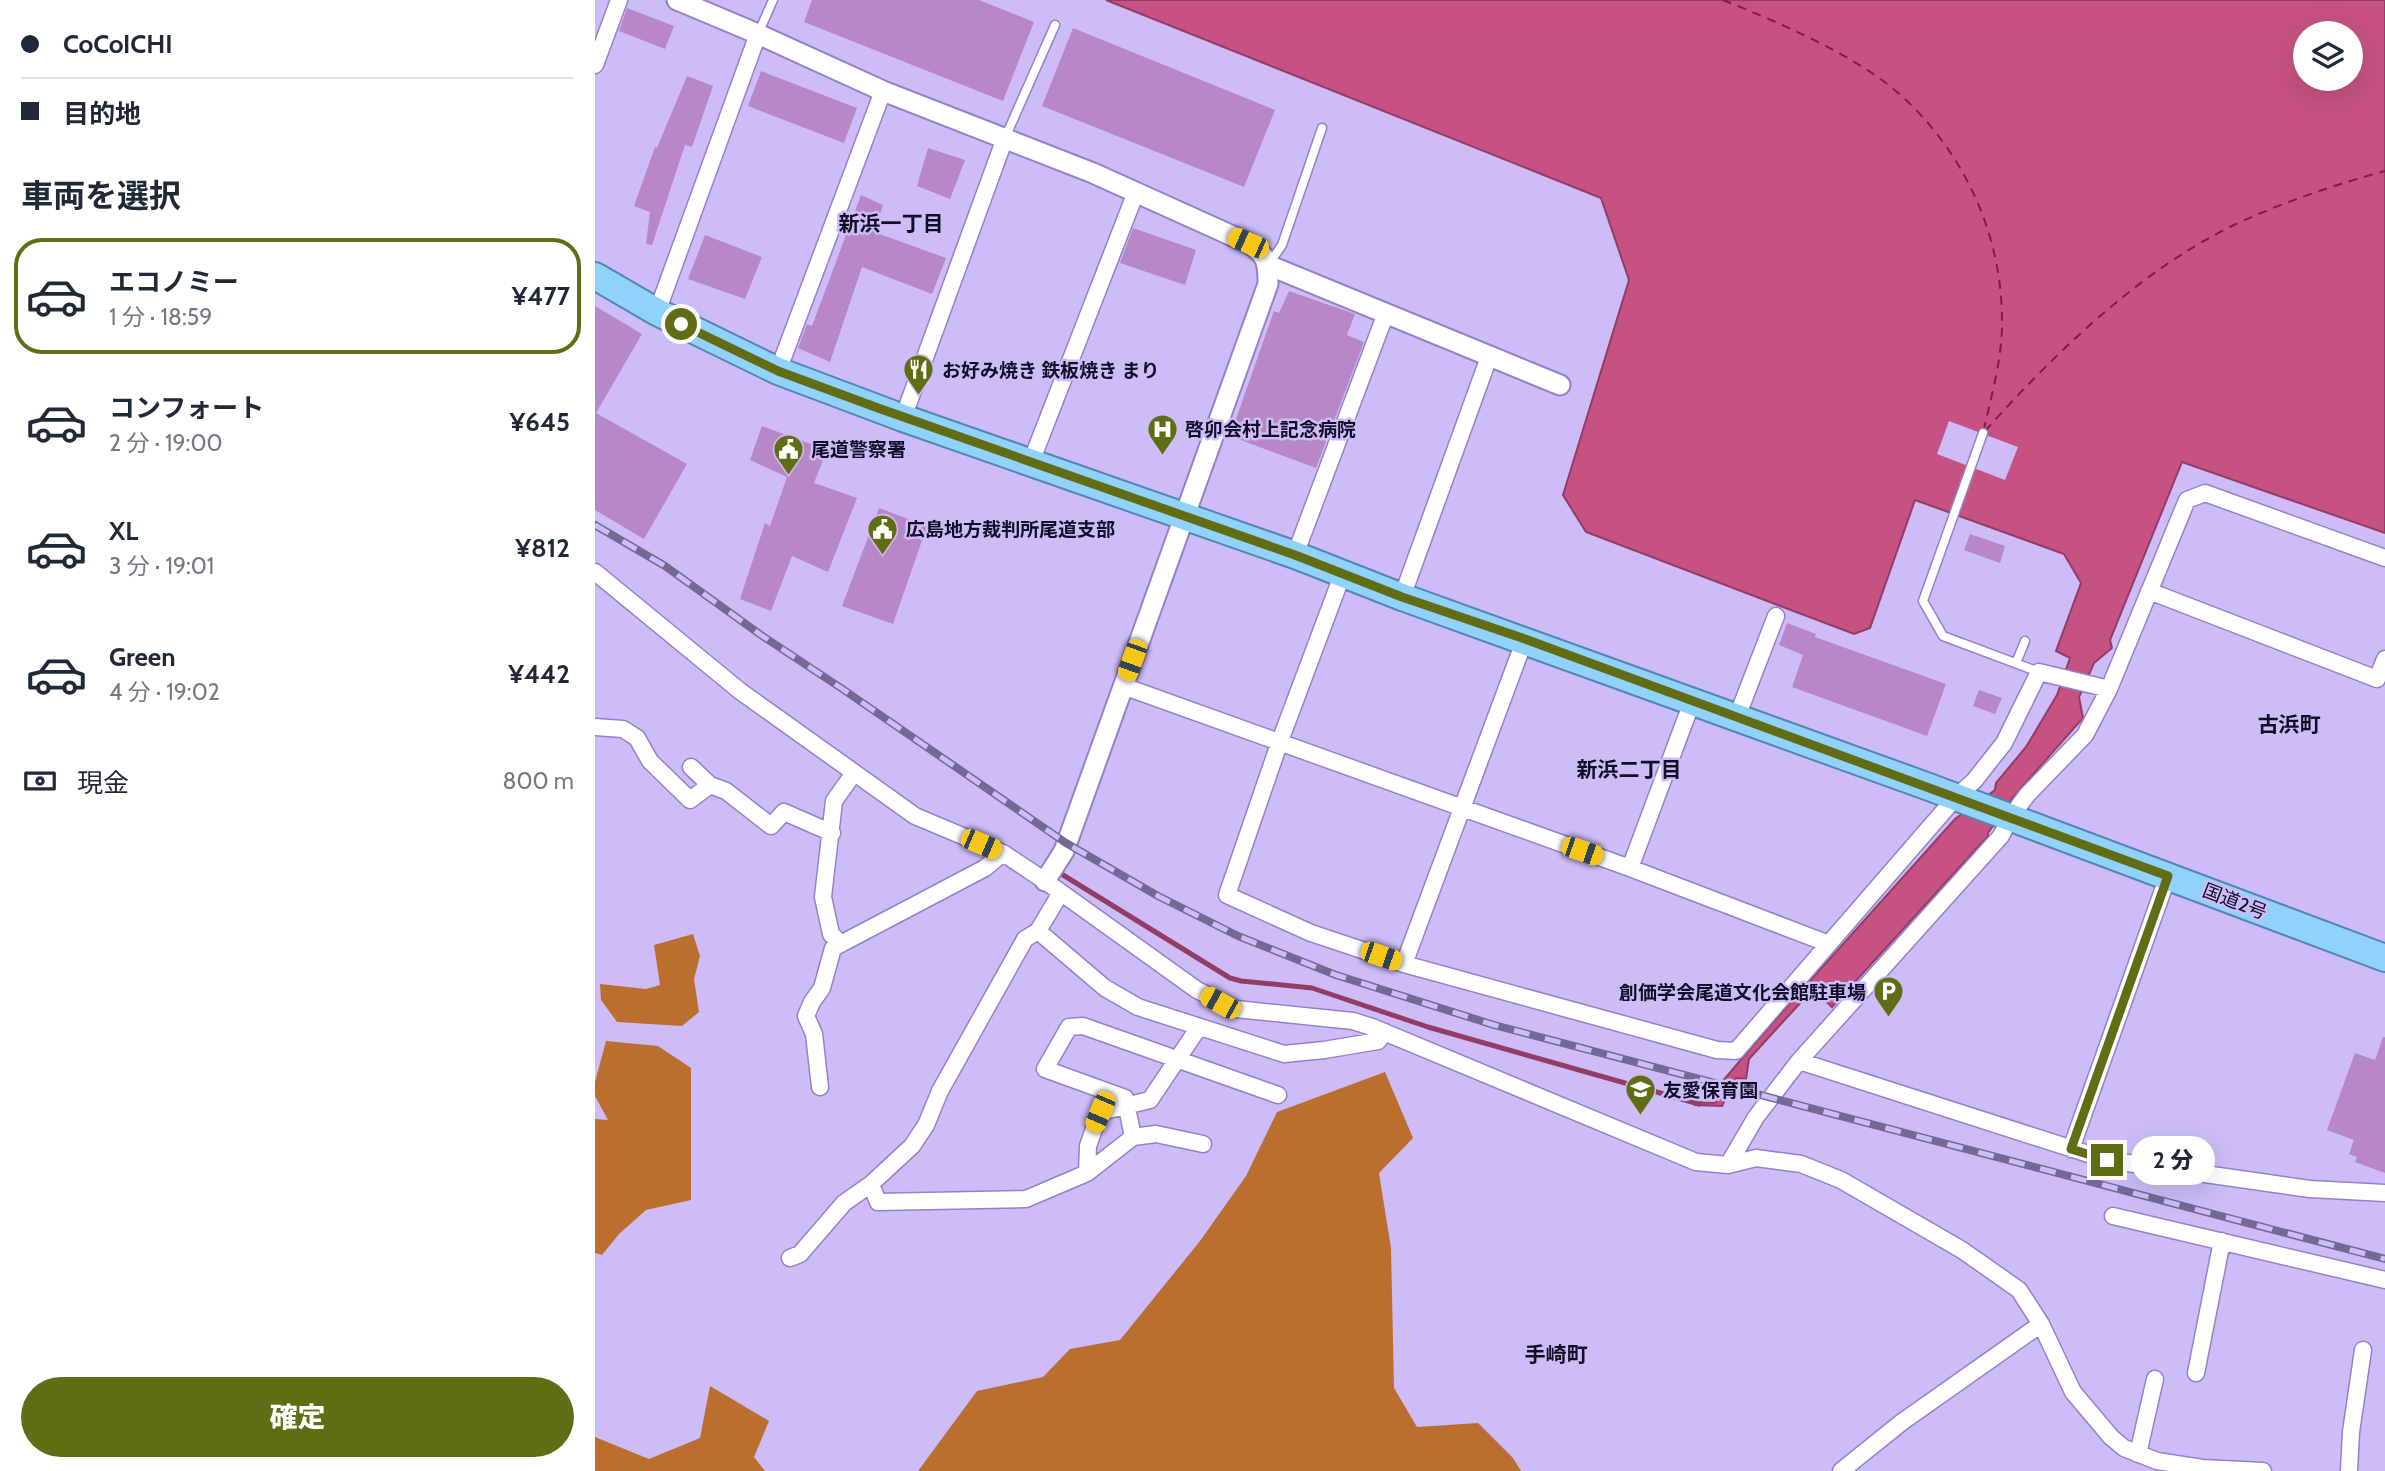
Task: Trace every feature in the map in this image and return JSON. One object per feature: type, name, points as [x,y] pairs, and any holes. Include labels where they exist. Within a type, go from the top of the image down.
[{"type":"highway","name":"国道2号","points":[[595,276],[657,312],[778,371],[903,418],[1295,555],[1402,597],[1525,639],[2384,955]]},
{"type":"street","points":[[595,65],[619,0]]},
{"type":"street","points":[[677,0],[883,91],[1136,192],[1248,243],[1260,251],[1268,265],[1268,284],[1064,851],[1045,881]]},
{"type":"street","points":[[657,312],[758,34]]},
{"type":"street","points":[[778,371],[883,91]]},
{"type":"street","points":[[903,418],[1005,138]]},
{"type":"street","points":[[1031,462],[1136,192]]},
{"type":"street","points":[[1268,265],[1560,385]]},
{"type":"street","points":[[1295,555],[1386,313]]},
{"type":"street","points":[[1402,597],[1489,357]]},
{"type":"street","points":[[1728,1165],[1756,1117],[1799,1061],[2001,836],[2005,816],[2085,735],[2109,689],[2187,500],[2205,493],[2385,558]]},
{"type":"street","points":[[595,572],[740,691],[915,816],[1003,853],[1197,990],[1220,1003],[1236,1009],[1353,1021],[1696,1162],[1728,1165],[1756,1158],[1801,1164],[1840,1180],[1962,1250],[2019,1290],[2041,1324],[2073,1392],[2111,1437],[2124,1448],[2157,1461],[2203,1468],[2263,1471]]},
{"type":"street","points":[[1343,573],[1280,741],[1227,895],[1311,933],[1404,964],[1717,1050],[1736,1051],[1829,944],[1965,801],[1974,781],[2004,743],[2046,674],[2109,689]]},
{"type":"street","points":[[2149,591],[2377,679],[2385,659]]},
{"type":"street","points":[[1737,717],[1776,617]]},
{"type":"street","points":[[1404,964],[1525,639]]},
{"type":"street","points":[[1123,686],[1630,868],[1829,944]]},
{"type":"street","points":[[1630,868],[1692,702]]},
{"type":"street","points":[[595,727],[623,729],[637,738],[650,761],[690,800],[710,785]]},
{"type":"street","points":[[691,767],[710,785],[726,791],[771,826],[784,812],[832,833]]},
{"type":"street","points":[[841,944],[831,934],[823,897],[834,801],[854,773]]},
{"type":"street","points":[[820,1087],[814,1034],[806,1016],[811,1002],[822,988],[833,948],[985,868],[1003,853]]},
{"type":"street","points":[[2071,1149],[2168,876]]},
{"type":"street","points":[[790,1258],[800,1254],[844,1203],[871,1184],[912,1146],[926,1125],[940,1091],[1025,939],[1038,931],[1060,894]]},
{"type":"street","points":[[1038,931],[1105,988],[1138,1007],[1284,1054],[1324,1051],[1378,1041],[1385,1032]]},
{"type":"street","points":[[1133,1137],[1125,1098],[1045,1069],[1069,1027],[1083,1026],[1278,1095]]},
{"type":"street","points":[[1087,1173],[1088,1146],[1100,1112],[1150,1100],[1199,1027]]},
{"type":"street","points":[[1799,1061],[2107,1160],[2310,1189],[2385,1193]]},
{"type":"street","points":[[871,1184],[878,1202],[1026,1199],[1087,1173],[1133,1137],[1156,1133],[1203,1144]]},
{"type":"street","points":[[2113,1216],[2385,1280]]},
{"type":"street","points":[[2196,1373],[2222,1241]]},
{"type":"street","points":[[1841,1471],[1902,1422],[2041,1324]]},
{"type":"street","points":[[2349,1471],[2351,1432],[2363,1350]]},
{"type":"street","points":[[2138,1454],[2155,1379]]},
{"type":"lane","points":[[758,34],[773,0]]},
{"type":"lane","points":[[1005,138],[1055,25]]},
{"type":"lane","points":[[1268,265],[1282,246],[1322,128]]},
{"type":"lane","points":[[1983,433],[1923,601],[1943,636],[2046,674]]},
{"type":"lane","points":[[2016,663],[2025,640]]},
{"type":"shaded area","points":[[1106,0],[2385,0],[2385,533],[2182,462],[2110,640],[2112,648],[2094,663],[2079,697],[2083,718],[2013,797],[1988,836],[1832,1007],[1813,989],[1749,1059],[1746,1079],[1736,1078],[1722,1106],[1695,1105],[1695,1102],[1717,1101],[1722,1082],[1767,1029],[1955,819],[1995,790],[1996,783],[2026,747],[2057,695],[2070,658],[2056,651],[2081,583],[2064,554],[1915,500],[1870,628],[1854,634],[1586,532],[1563,495],[1629,280],[1601,198]]},
{"type":"shaded area","points":[[693,934],[700,956],[694,979],[699,1012],[682,1026],[617,1022],[601,1000],[600,984],[646,989],[660,985],[654,945]]},
{"type":"shaded area","points":[[606,1041],[658,1046],[691,1068],[691,1200],[646,1210],[619,1234],[602,1255],[595,1253],[595,1119],[608,1120],[595,1096],[595,1082]]},
{"type":"shaded area","points":[[1385,1072],[1413,1138],[1379,1173],[1391,1248],[1394,1388],[1417,1427],[1478,1423],[1513,1458],[1521,1471],[918,1471],[977,1391],[1043,1377],[1070,1349],[1120,1340],[1200,1241],[1246,1176],[1277,1112]]},
{"type":"shaded area","points":[[710,1386],[769,1421],[754,1457],[765,1471],[595,1471],[595,1437],[649,1459],[700,1438]]},
{"type":"pier","points":[[1949,421],[2018,447],[2005,480],[1937,454]]},
{"type":"building","points":[[812,0],[979,0],[1034,22],[1003,101],[804,22]]},
{"type":"building","points":[[627,8],[674,26],[665,49],[619,31]]},
{"type":"building","points":[[1073,28],[1275,110],[1244,187],[1042,106]]},
{"type":"building","points":[[761,71],[857,108],[844,143],[748,106]]},
{"type":"building","points":[[687,76],[713,86],[692,147],[685,145],[652,245],[646,244],[650,212],[634,206],[655,147],[657,148]]},
{"type":"building","points":[[928,148],[965,160],[950,199],[917,186]]},
{"type":"building","points":[[861,195],[883,205],[874,232],[946,258],[932,294],[862,267],[830,362],[798,348],[807,324],[812,326]]},
{"type":"building","points":[[1133,228],[1196,250],[1185,285],[1120,263]]},
{"type":"building","points":[[705,235],[762,257],[745,299],[688,279]]},
{"type":"building","points":[[1289,291],[1355,314],[1347,335],[1364,342],[1316,468],[1230,436],[1274,311],[1279,313]]},
{"type":"building","points":[[595,306],[642,334],[596,413],[687,464],[644,539],[595,510]]},
{"type":"building","points":[[762,426],[827,450],[814,483],[857,498],[828,572],[792,556],[771,611],[740,599],[765,523],[770,526],[787,477],[750,460]]},
{"type":"building","points":[[879,508],[927,526],[893,624],[842,606]]},
{"type":"building","points":[[1970,534],[2005,546],[2000,563],[1964,550]]},
{"type":"building","points":[[1787,623],[1816,634],[1815,637],[1946,684],[1927,736],[1792,687],[1803,655],[1779,645]]},
{"type":"building","points":[[1979,690],[2002,698],[1995,714],[1973,706]]},
{"type":"building","points":[[2383,1037],[2385,1173],[2355,1162],[2357,1157],[2349,1154],[2354,1140],[2327,1130],[2355,1053],[2375,1060]]},
{"type":"waterway","points":[[1063,875],[1230,978],[1312,988],[1428,1027],[1699,1104]]},
{"type":"ferry route","points":[[1723,0],[1819,42],[1888,84],[1927,122],[1962,172],[1987,228],[2000,287],[2001,346],[1984,429]]},
{"type":"ferry route","points":[[1985,431],[2069,344],[2100,316],[2165,266],[2199,244],[2252,217],[2309,195],[2385,171]]},
{"type":"railway","points":[[595,525],[665,566],[761,635],[1066,843],[1158,896],[1238,936],[1336,975],[1494,1025],[2385,1259]]},
{"type":"place","name":"お好み焼き 鉄板焼き まり","points":[[919,397]]},
{"type":"place","name":"啓卯会村上記念病院","points":[[1162,456]]},
{"type":"place","name":"尾道警察署","points":[[788,476]]},
{"type":"place","name":"広島地方裁判所尾道支部","points":[[883,556]]},
{"type":"place","name":"創価学会尾道文化会館駐車場","points":[[1889,1019]]},
{"type":"place","name":"友愛保育園","points":[[1640,1117]]},
{"type":"district","name":"新浜一丁目","points":[[891,224]]},
{"type":"district","name":"古浜町","points":[[2289,725]]},
{"type":"district","name":"新浜二丁目","points":[[1629,770]]},
{"type":"district","name":"手崎町","points":[[1556,1355]]},
{"type":"route","points":[[681,324],[778,371],[1295,555],[1402,597],[1525,639],[2168,876],[2071,1149],[2107,1160]]}]
